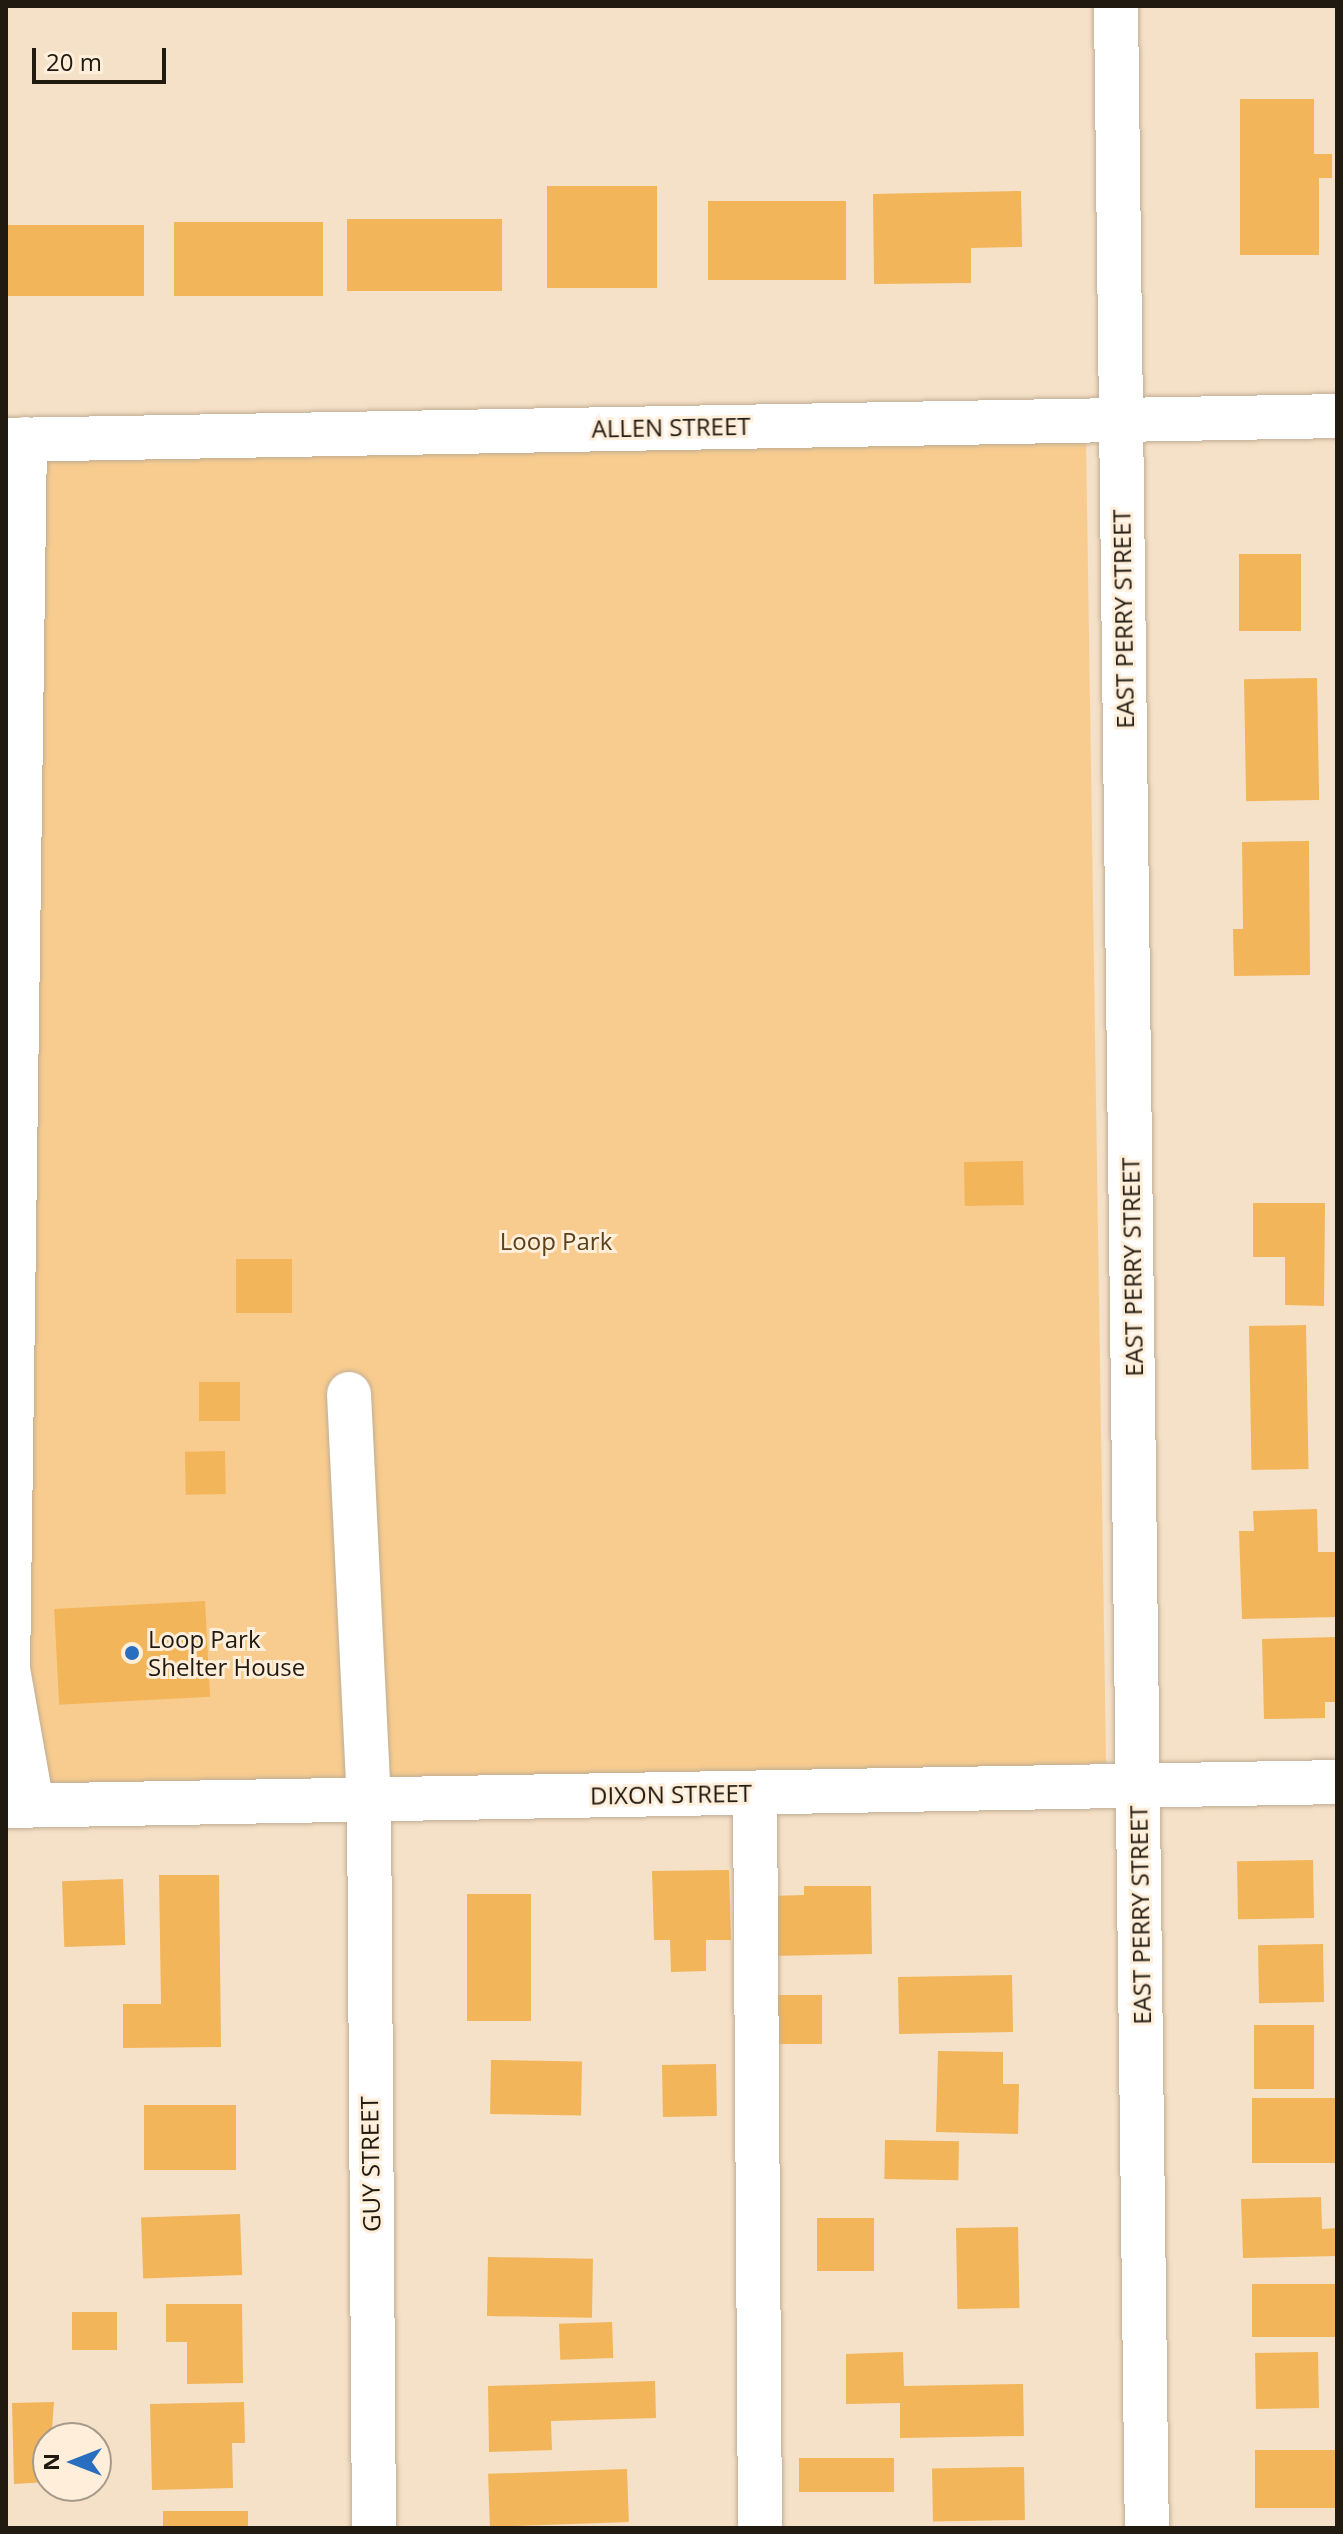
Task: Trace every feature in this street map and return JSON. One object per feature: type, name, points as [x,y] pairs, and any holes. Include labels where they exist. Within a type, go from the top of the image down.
[{"type":"street","name":"EAST PERRY STREET","points":[[1116,6],[1147,2528]]},
{"type":"street","name":"ALLEN STREET","points":[[16,440],[1337,416]]},
{"type":"street","points":[[16,440],[8,1669],[19,1805]]},
{"type":"street","name":"GUY STREET","points":[[349,1394],[369,1801],[374,2528]]},
{"type":"street","name":"DIXON STREET","points":[[19,1805],[1337,1782]]},
{"type":"street","points":[[755,1793],[760,2528]]},
{"type":"green space","name":"Loop Park","points":[[25,439],[1086,439],[1106,1763],[32,1805],[8,1669]]},
{"type":"building","points":[[1240,99],[1314,99],[1314,154],[1332,154],[1332,178],[1319,178],[1319,255],[1240,255]]},
{"type":"building","points":[[547,186],[657,186],[657,288],[547,288]]},
{"type":"building","points":[[1021,191],[1022,247],[971,248],[971,283],[874,284],[873,194]]},
{"type":"building","points":[[708,201],[846,201],[846,280],[708,280]]},
{"type":"building","points":[[347,219],[502,219],[502,291],[347,291]]},
{"type":"building","points":[[174,222],[323,222],[323,296],[174,296]]},
{"type":"building","points":[[6,225],[144,225],[144,296],[6,296]]},
{"type":"building","points":[[1239,554],[1301,554],[1301,631],[1239,631]]},
{"type":"building","points":[[1317,678],[1319,800],[1246,801],[1244,679]]},
{"type":"building","points":[[1309,841],[1310,975],[1234,976],[1233,929],[1243,929],[1242,842]]},
{"type":"building","points":[[1023,1161],[1024,1205],[965,1206],[964,1162]]},
{"type":"building","points":[[1253,1203],[1325,1203],[1324,1306],[1285,1305],[1285,1257],[1253,1257]]},
{"type":"building","points":[[236,1259],[292,1259],[292,1313],[236,1313]]},
{"type":"building","points":[[1306,1325],[1309,1469],[1252,1470],[1249,1326]]},
{"type":"building","points":[[199,1382],[240,1382],[240,1421],[199,1421]]},
{"type":"building","points":[[225,1451],[226,1494],[186,1495],[185,1452]]},
{"type":"building","points":[[1317,1509],[1318,1552],[1337,1552],[1337,1617],[1242,1619],[1239,1531],[1254,1531],[1253,1511]]},
{"type":"building","name":"Loop Park Shelter House","points":[[205,1601],[210,1697],[59,1705],[54,1609]]},
{"type":"building","points":[[1337,1637],[1337,1702],[1325,1702],[1325,1718],[1264,1719],[1262,1639]]},
{"type":"building","points":[[1313,1860],[1314,1918],[1238,1919],[1237,1861]]},
{"type":"building","points":[[729,1870],[731,1940],[706,1940],[706,1971],[671,1972],[670,1940],[654,1940],[652,1871]]},
{"type":"building","points":[[159,1875],[219,1875],[221,2047],[123,2048],[123,2004],[161,2004]]},
{"type":"building","points":[[123,1879],[125,1945],[64,1947],[62,1881]]},
{"type":"building","points":[[804,1886],[871,1886],[872,1954],[772,1956],[771,1896],[804,1895]]},
{"type":"building","points":[[467,1894],[531,1894],[531,2021],[467,2021]]},
{"type":"building","points":[[1323,1944],[1324,2002],[1259,2003],[1258,1945]]},
{"type":"building","points":[[1012,1975],[1013,2032],[899,2034],[898,1977]]},
{"type":"building","points":[[771,1995],[822,1995],[822,2044],[771,2044]]},
{"type":"building","points":[[1254,2025],[1314,2025],[1314,2089],[1254,2089]]},
{"type":"building","points":[[938,2051],[1003,2052],[1003,2084],[1019,2084],[1018,2134],[936,2132]]},
{"type":"building","points":[[491,2060],[582,2062],[581,2116],[490,2114]]},
{"type":"building","points":[[716,2064],[717,2116],[663,2117],[662,2065]]},
{"type":"building","points":[[1252,2098],[1337,2098],[1337,2163],[1252,2163]]},
{"type":"building","points":[[144,2105],[236,2105],[236,2170],[144,2170]]},
{"type":"building","points":[[885,2140],[959,2141],[958,2180],[884,2179]]},
{"type":"building","points":[[1321,2197],[1322,2229],[1337,2228],[1337,2256],[1243,2258],[1241,2199]]},
{"type":"building","points":[[240,2214],[242,2275],[143,2278],[141,2217]]},
{"type":"building","points":[[817,2218],[874,2218],[874,2271],[817,2271]]},
{"type":"building","points":[[1018,2227],[1019,2308],[957,2309],[956,2228]]},
{"type":"building","points":[[488,2257],[593,2259],[592,2318],[487,2316]]},
{"type":"building","points":[[1252,2284],[1337,2284],[1337,2337],[1252,2337]]},
{"type":"building","points":[[166,2304],[242,2304],[243,2383],[187,2384],[187,2342],[166,2342]]},
{"type":"building","points":[[72,2312],[117,2312],[117,2350],[72,2350]]},
{"type":"building","points":[[612,2322],[613,2358],[560,2360],[559,2324]]},
{"type":"building","points":[[903,2352],[904,2386],[1023,2384],[1024,2436],[900,2438],[900,2403],[846,2404],[846,2354]]},
{"type":"building","points":[[1318,2352],[1319,2408],[1256,2409],[1255,2353]]},
{"type":"building","points":[[655,2381],[656,2418],[551,2421],[552,2450],[489,2452],[488,2386]]},
{"type":"building","points":[[54,2402],[52,2422],[32,2422],[32,2483],[14,2484],[12,2403]]},
{"type":"building","points":[[244,2402],[245,2443],[232,2443],[233,2488],[152,2490],[150,2404]]},
{"type":"building","points":[[1255,2450],[1337,2450],[1337,2508],[1255,2508]]},
{"type":"building","points":[[799,2458],[894,2458],[894,2492],[799,2492]]},
{"type":"building","points":[[1024,2467],[1025,2520],[933,2522],[932,2469]]},
{"type":"building","points":[[627,2469],[629,2522],[490,2527],[488,2474]]},
{"type":"building","points":[[163,2511],[248,2511],[248,2528],[163,2528]]},
{"type":"place","name":"Loop Park Shelter House","points":[[132,1653]]}]
